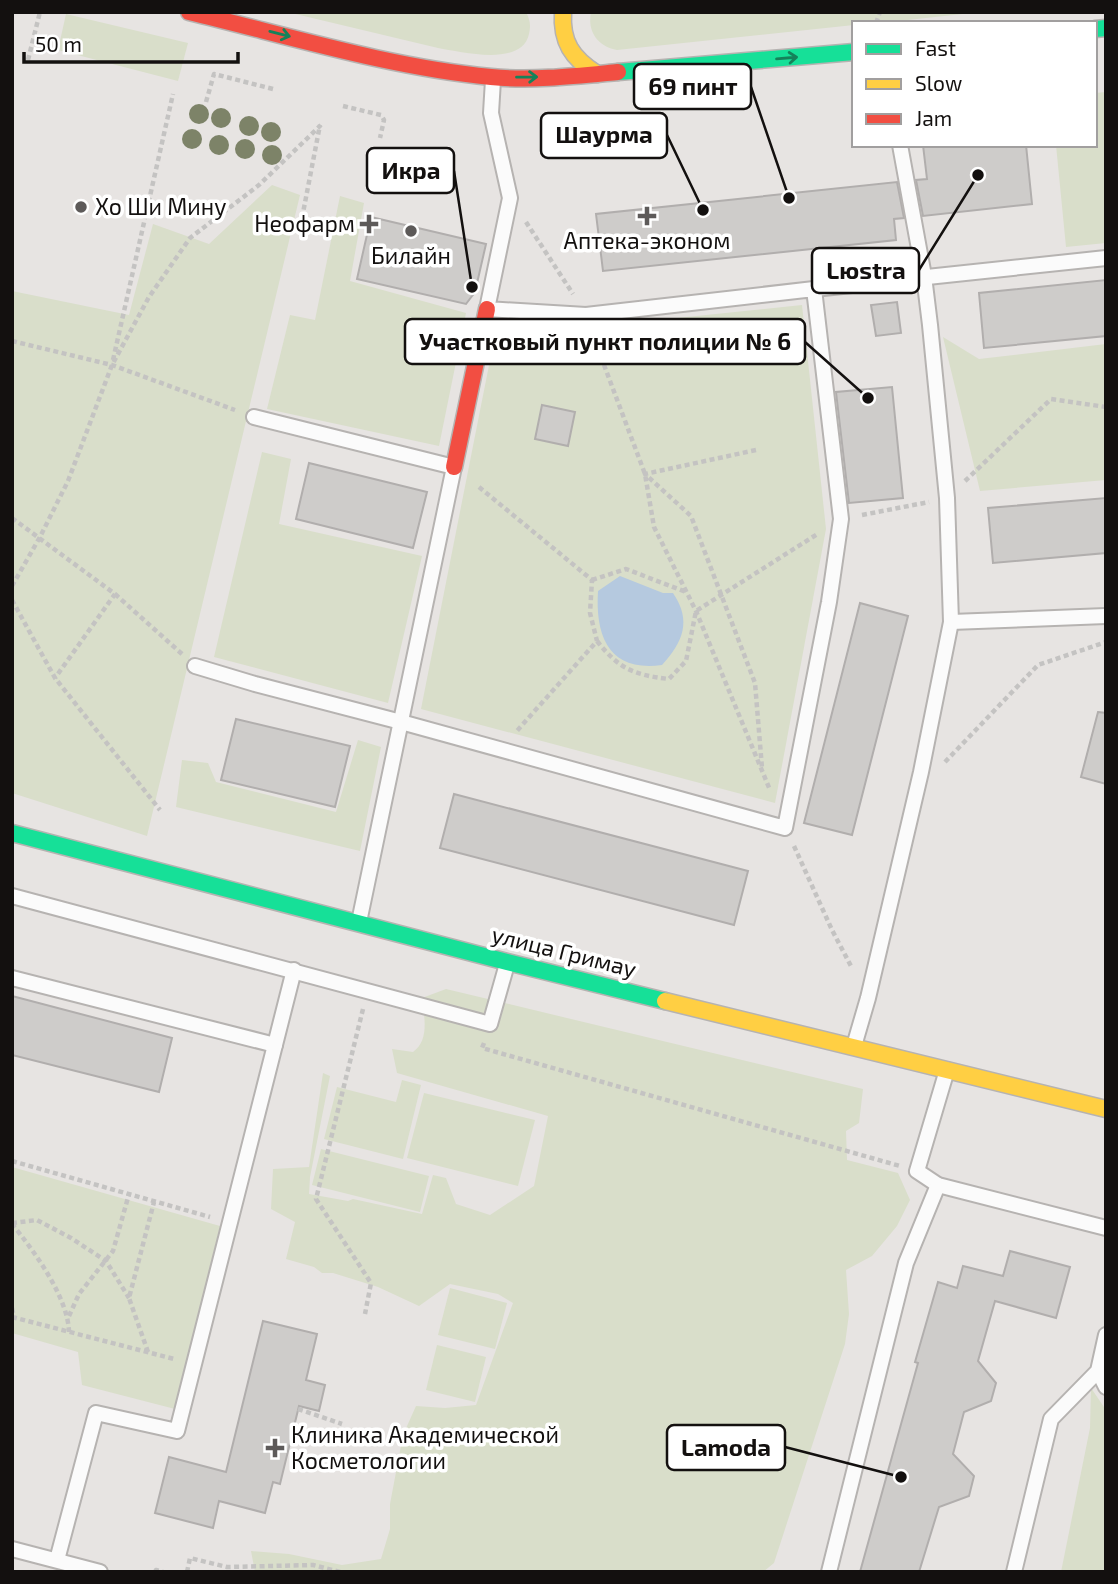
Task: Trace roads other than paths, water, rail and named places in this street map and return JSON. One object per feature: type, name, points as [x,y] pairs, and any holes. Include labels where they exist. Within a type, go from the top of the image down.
[{"type":"street","points":[[190,12],[420,68],[493,77],[597,74],[852,52]]},
{"type":"street","points":[[563,12],[561,27],[566,46],[579,64],[597,74]]},
{"type":"street","points":[[454,467],[487,309]]},
{"type":"street","name":"улица Гримау","points":[[12,833],[507,962],[1106,1109]]},
{"type":"lane","points":[[493,77],[491,113],[510,198],[487,309],[586,315],[1106,258]]},
{"type":"lane","points":[[854,1046],[868,998],[921,772],[951,622],[947,498],[923,276],[900,147]]},
{"type":"lane","points":[[195,666],[785,828],[829,602],[841,519],[814,289]]},
{"type":"lane","points":[[254,417],[454,467],[358,924]]},
{"type":"lane","points":[[951,622],[1106,616]]},
{"type":"lane","points":[[12,896],[490,1024],[507,962]]},
{"type":"lane","points":[[58,1560],[96,1413],[177,1432],[294,970]]},
{"type":"lane","points":[[12,978],[275,1045]]},
{"type":"lane","points":[[947,1069],[918,1171],[938,1185],[1106,1228]]},
{"type":"lane","points":[[829,1572],[906,1263],[938,1185]]},
{"type":"lane","points":[[1014,1572],[1051,1419],[1098,1371],[1106,1335]]},
{"type":"lane","points":[[1098,1371],[1106,1387]]},
{"type":"lane","points":[[12,1549],[100,1572]]},
{"type":"water","points":[[620,576],[663,593],[673,593],[679,603],[683,622],[680,639],[662,665],[644,666],[630,663],[618,657],[603,637],[599,623],[598,591]]},
{"type":"place","name":"Lюstra","points":[[978,175]]},
{"type":"place","name":"69 пинт","points":[[789,198]]},
{"type":"place","name":"Хо Ши Мину","points":[[81,207]]},
{"type":"place","name":"Шаурма","points":[[703,210]]},
{"type":"place","name":"Аптека-эконом","points":[[647,216]]},
{"type":"place","name":"Неофарм","points":[[369,224]]},
{"type":"place","name":"Билайн","points":[[411,231]]},
{"type":"place","name":"Икра","points":[[472,287]]},
{"type":"place","name":"Участковый пункт полиции № 6","points":[[868,398]]},
{"type":"place","name":"Клиника Академической Косметологии","points":[[275,1448]]},
{"type":"place","name":"Lamoda","points":[[901,1477]]}]
